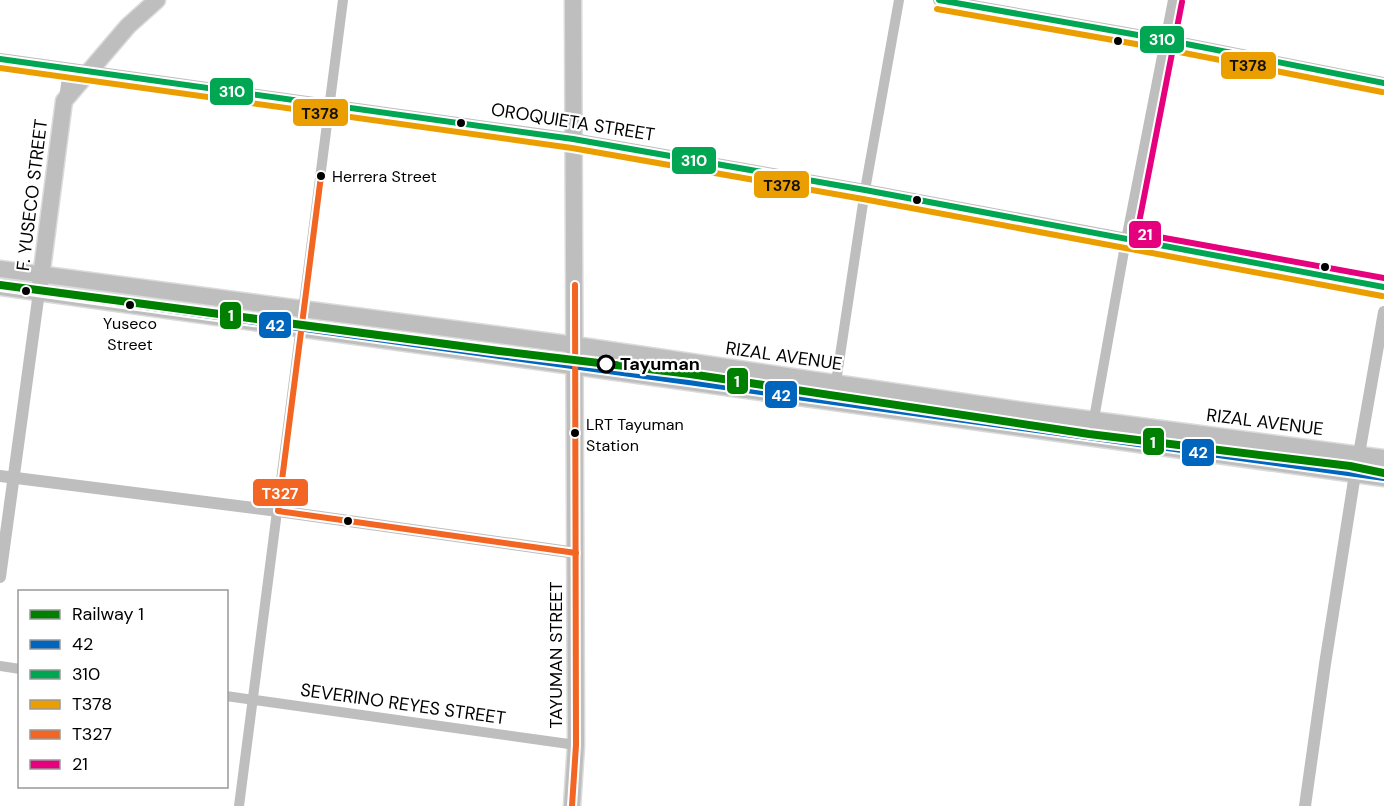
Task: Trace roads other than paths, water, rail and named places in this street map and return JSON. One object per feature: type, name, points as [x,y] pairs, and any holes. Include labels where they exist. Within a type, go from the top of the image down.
[{"type":"main road","points":[[64,101],[87,71],[128,26],[157,0]]},
{"type":"main road","name":"TAYUMAN STREET","points":[[572,806],[576,745],[573,0]]},
{"type":"main road","name":"F. YUSECO STREET","points":[[39,292],[64,101]]},
{"type":"main road","name":"RIZAL AVENUE","points":[[0,269],[575,345],[1094,420],[1384,458]]},
{"type":"main road","points":[[0,287],[1384,478]]},
{"type":"street","points":[[239,806],[343,0]]},
{"type":"street","points":[[832,402],[865,190],[899,0]]},
{"type":"street","points":[[939,0],[1166,40],[1384,83]]},
{"type":"street","points":[[1090,439],[1173,0]]},
{"type":"street","name":"OROQUIETA STREET","points":[[0,59],[573,139],[865,190],[1384,287]]},
{"type":"street","name":"F. YUSECO STREET","points":[[64,101],[68,68]]},
{"type":"street","name":"F. YUSECO STREET","points":[[0,577],[39,292]]},
{"type":"street","points":[[1305,806],[1326,652],[1384,312]]},
{"type":"street","points":[[0,476],[278,511],[576,553]]},
{"type":"street","points":[[0,666],[18,669]]},
{"type":"street","name":"SEVERINO REYES STREET","points":[[228,696],[576,745]]},
{"type":"rail line","name":"1","points":[[0,285],[690,374],[1089,434],[1350,466],[1384,473]]},
{"type":"place","name":"Herrera Street","points":[[321,176]]},
{"type":"place","name":"Yuseco Street","points":[[130,305]]},
{"type":"place","name":"Tayuman","points":[[606,364]]},
{"type":"place","name":"LRT Tayuman Station","points":[[575,433]]}]
